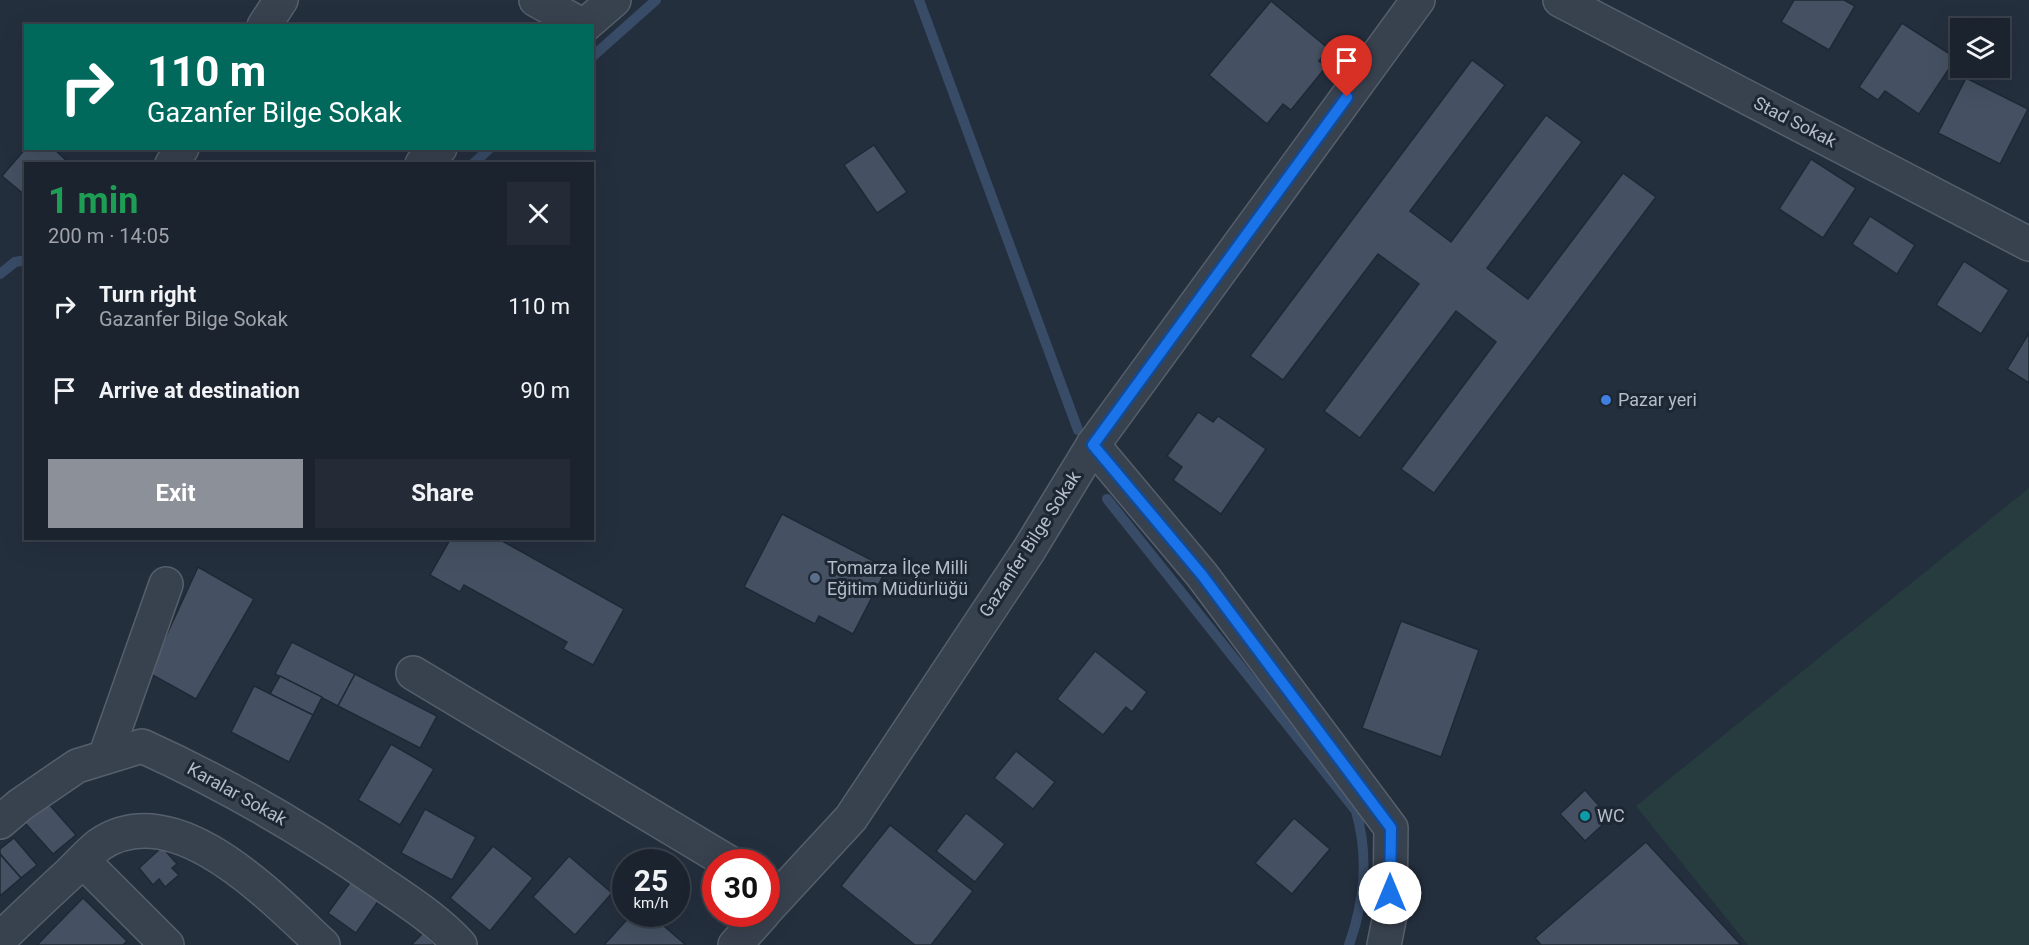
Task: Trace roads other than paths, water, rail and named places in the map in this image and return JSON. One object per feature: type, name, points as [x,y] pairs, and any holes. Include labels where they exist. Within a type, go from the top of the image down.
[{"type":"street","points":[[265,24],[281,0]]},
{"type":"street","points":[[536,0],[580,24]]},
{"type":"street","points":[[586,24],[614,0]]},
{"type":"street","name":"Gazanfer Bilge Sokak","points":[[780,891],[850,818],[1029,549],[1093,445],[1418,0]]},
{"type":"street","name":"Stad Sokak","points":[[1560,0],[2029,244]]},
{"type":"street","points":[[424,162],[438,150]]},
{"type":"street","points":[[1093,445],[1202,575],[1391,828],[1390,915],[1384,945]]},
{"type":"street","points":[[105,757],[166,584]]},
{"type":"street","points":[[413,673],[706,849]]},
{"type":"street","name":"Karalar Sokak","points":[[0,822],[20,805],[77,766],[142,746],[208,775],[330,847],[443,926],[460,945]]},
{"type":"street","points":[[0,939],[100,845],[131,833],[169,833],[189,840],[266,892],[323,945]]},
{"type":"street","points":[[83,861],[167,945]]},
{"type":"street","name":"Gazanfer Bilge Sokak","points":[[735,945],[749,927]]},
{"type":"waterway","points":[[594,55],[656,0]]},
{"type":"waterway","points":[[919,0],[1078,430]]},
{"type":"waterway","points":[[475,162],[488,150]]},
{"type":"waterway","points":[[0,274],[15,262],[24,260]]},
{"type":"waterway","points":[[1107,499],[1356,811],[1364,862],[1359,912],[1349,945]]},
{"type":"place","name":"Pazar yeri","points":[[1606,400]]},
{"type":"place","name":"Tomarza İlçe Milli Eğitim Müdürlüğü","points":[[815,578]]},
{"type":"place","name":"WC","points":[[1585,816]]}]
